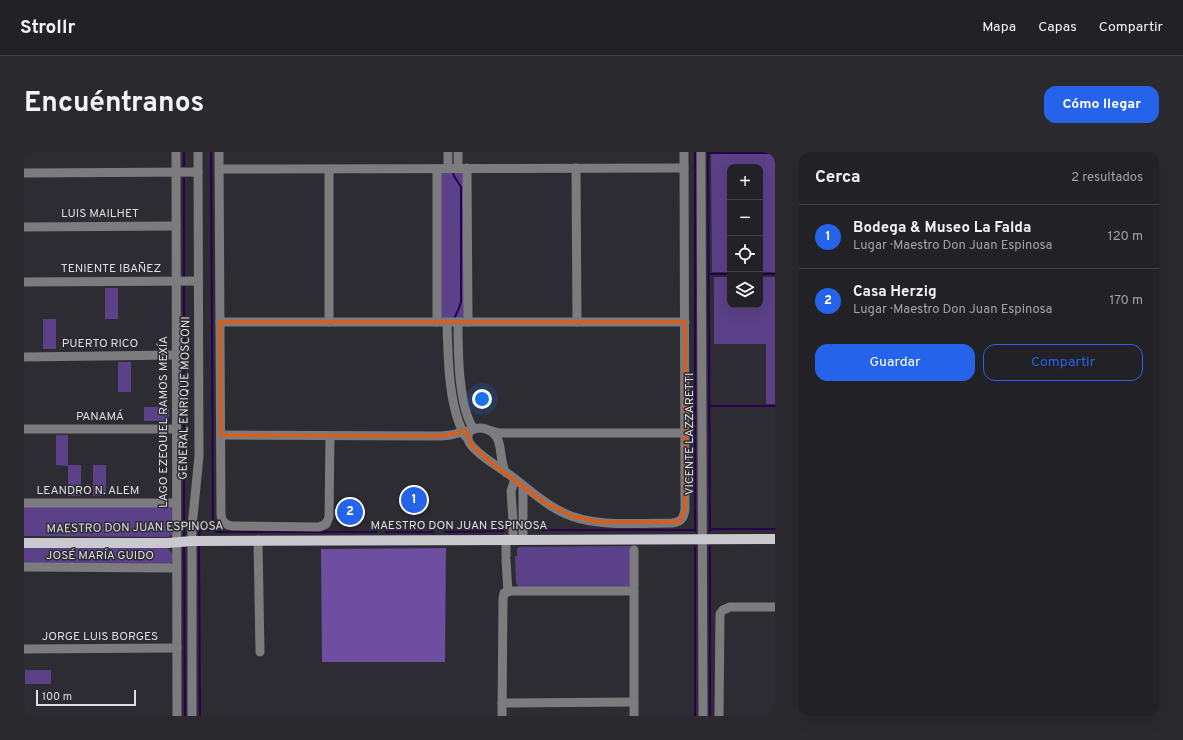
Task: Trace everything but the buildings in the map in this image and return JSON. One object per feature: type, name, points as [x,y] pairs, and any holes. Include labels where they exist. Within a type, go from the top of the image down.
[{"type":"main road","name":"MAESTRO DON JUAN ESPINOSA","points":[[24,543],[258,540],[775,539]]},
{"type":"street","name":"LAGO EZEQUIEL RAMOS MEXÍA","points":[[176,152],[177,716]]},
{"type":"street","name":"GENERAL ENRIQUE MOSCONI","points":[[192,716],[192,524],[199,461],[198,152]]},
{"type":"street","points":[[220,152],[221,514],[223,521],[232,526],[322,527],[326,524],[329,519],[330,436]]},
{"type":"street","points":[[448,152],[448,168]]},
{"type":"street","points":[[458,152],[463,168],[468,322]]},
{"type":"street","points":[[221,435],[441,436],[461,439],[470,444],[494,465],[506,472],[525,488],[555,509],[571,516],[582,520],[606,522],[679,522],[685,512],[684,152]]},
{"type":"street","name":"VICENTE LAZZARETTI","points":[[701,152],[703,716]]},
{"type":"street","points":[[576,168],[577,322]]},
{"type":"street","points":[[220,169],[684,168]]},
{"type":"street","points":[[329,169],[329,322]]},
{"type":"street","points":[[437,169],[442,322],[448,350],[451,384],[456,413],[462,432],[470,444]]},
{"type":"street","points":[[24,173],[198,172]]},
{"type":"street","name":"LUIS MAILHET","points":[[24,227],[176,226]]},
{"type":"street","name":"TENIENTE IBAÑEZ","points":[[24,282],[198,281]]},
{"type":"street","points":[[220,322],[685,322]]},
{"type":"street","points":[[458,322],[458,353],[462,387],[467,414],[474,429]]},
{"type":"street","name":"PUERTO RICO","points":[[24,356],[176,355]]},
{"type":"street","points":[[441,436],[481,428],[500,433],[685,433]]},
{"type":"street","name":"PANAMÁ","points":[[24,429],[176,429]]},
{"type":"street","points":[[470,444],[469,432],[474,429]]},
{"type":"street","points":[[488,430],[497,439],[500,449],[501,462],[506,472]]},
{"type":"street","points":[[500,449],[506,438],[519,433]]},
{"type":"street","points":[[515,479],[511,491],[513,522],[517,539]]},
{"type":"street","points":[[508,592],[506,558],[517,539],[525,488]]},
{"type":"street","name":"LEANDRO N. ALEM","points":[[24,503],[176,503]]},
{"type":"street","points":[[258,540],[260,652]]},
{"type":"street","points":[[634,550],[634,716]]},
{"type":"street","name":"JOSÉ MARÍA GUIDO","points":[[24,568],[176,568]]},
{"type":"street","points":[[502,716],[504,593],[634,591]]},
{"type":"street","points":[[719,716],[719,619],[721,612],[730,607],[775,607]]},
{"type":"street","name":"JORGE LUIS BORGES","points":[[24,649],[177,648]]},
{"type":"street","points":[[502,703],[634,702]]},
{"type":"highlighted area","points":[[220,322],[685,322],[685,509],[679,522],[600,522],[571,516],[542,501],[494,465],[472,446],[466,431],[441,436],[221,435]]},
{"type":"shaded area","points":[[711,152],[775,152],[775,272],[763,272],[763,164],[727,164],[727,272],[712,272]]},
{"type":"shaded area","points":[[440,174],[463,174],[464,316],[462,318],[443,319],[441,317]]},
{"type":"shaded area","points":[[714,277],[727,277],[727,308],[763,308],[763,277],[775,277],[775,404],[766,404],[766,344],[714,344]]},
{"type":"shaded area","points":[[105,288],[118,288],[118,319],[105,319]]},
{"type":"shaded area","points":[[43,319],[56,319],[56,349],[43,349]]},
{"type":"shaded area","points":[[118,362],[131,362],[131,392],[118,392]]},
{"type":"shaded area","points":[[144,407],[169,407],[169,416],[165,421],[144,421]]},
{"type":"shaded area","points":[[56,435],[68,435],[68,465],[81,465],[81,496],[68,496],[68,466],[56,465]]},
{"type":"shaded area","points":[[93,465],[106,465],[106,495],[93,496]]},
{"type":"shaded area","points":[[24,506],[171,507],[173,532],[172,535],[168,537],[24,536]]},
{"type":"shaded area","points":[[632,546],[630,585],[627,587],[519,587],[516,583],[515,556],[517,556],[517,549],[519,547]]},
{"type":"shaded area","points":[[24,548],[166,548],[172,553],[173,557],[170,564],[24,563]]},
{"type":"shaded area","points":[[446,548],[445,662],[322,662],[321,549]]},
{"type":"shaded area","points":[[25,670],[51,670],[51,684],[25,684]]},
{"type":"waterway","points":[[184,152],[184,166]]},
{"type":"waterway","points":[[199,536],[200,530],[211,530],[213,526],[211,152]]},
{"type":"waterway","points":[[453,152],[453,163]]},
{"type":"waterway","points":[[695,152],[695,531]]},
{"type":"waterway","points":[[708,152],[710,531]]},
{"type":"waterway","points":[[708,153],[775,153]]},
{"type":"waterway","points":[[453,172],[461,187],[461,302],[454,319]]},
{"type":"waterway","points":[[184,179],[184,278]]},
{"type":"waterway","points":[[709,274],[727,274]]},
{"type":"waterway","points":[[763,274],[775,274]]},
{"type":"waterway","points":[[184,287],[184,535]]},
{"type":"waterway","points":[[709,406],[775,406]]},
{"type":"waterway","points":[[212,529],[216,532],[377,532]]},
{"type":"waterway","points":[[710,529],[775,529]]},
{"type":"waterway","points":[[540,530],[694,530]]},
{"type":"waterway","points":[[445,532],[503,531]]},
{"type":"waterway","points":[[386,532],[433,532]]},
{"type":"waterway","points":[[199,546],[200,716]]},
{"type":"waterway","points":[[695,547],[695,716]]},
{"type":"waterway","points":[[710,547],[710,716]]},
{"type":"waterway","points":[[184,548],[185,716]]},
{"type":"place","name":"Bodega & Museo La Falda","points":[[414,500]]},
{"type":"place","name":"Casa Herzig","points":[[350,512]]}]
